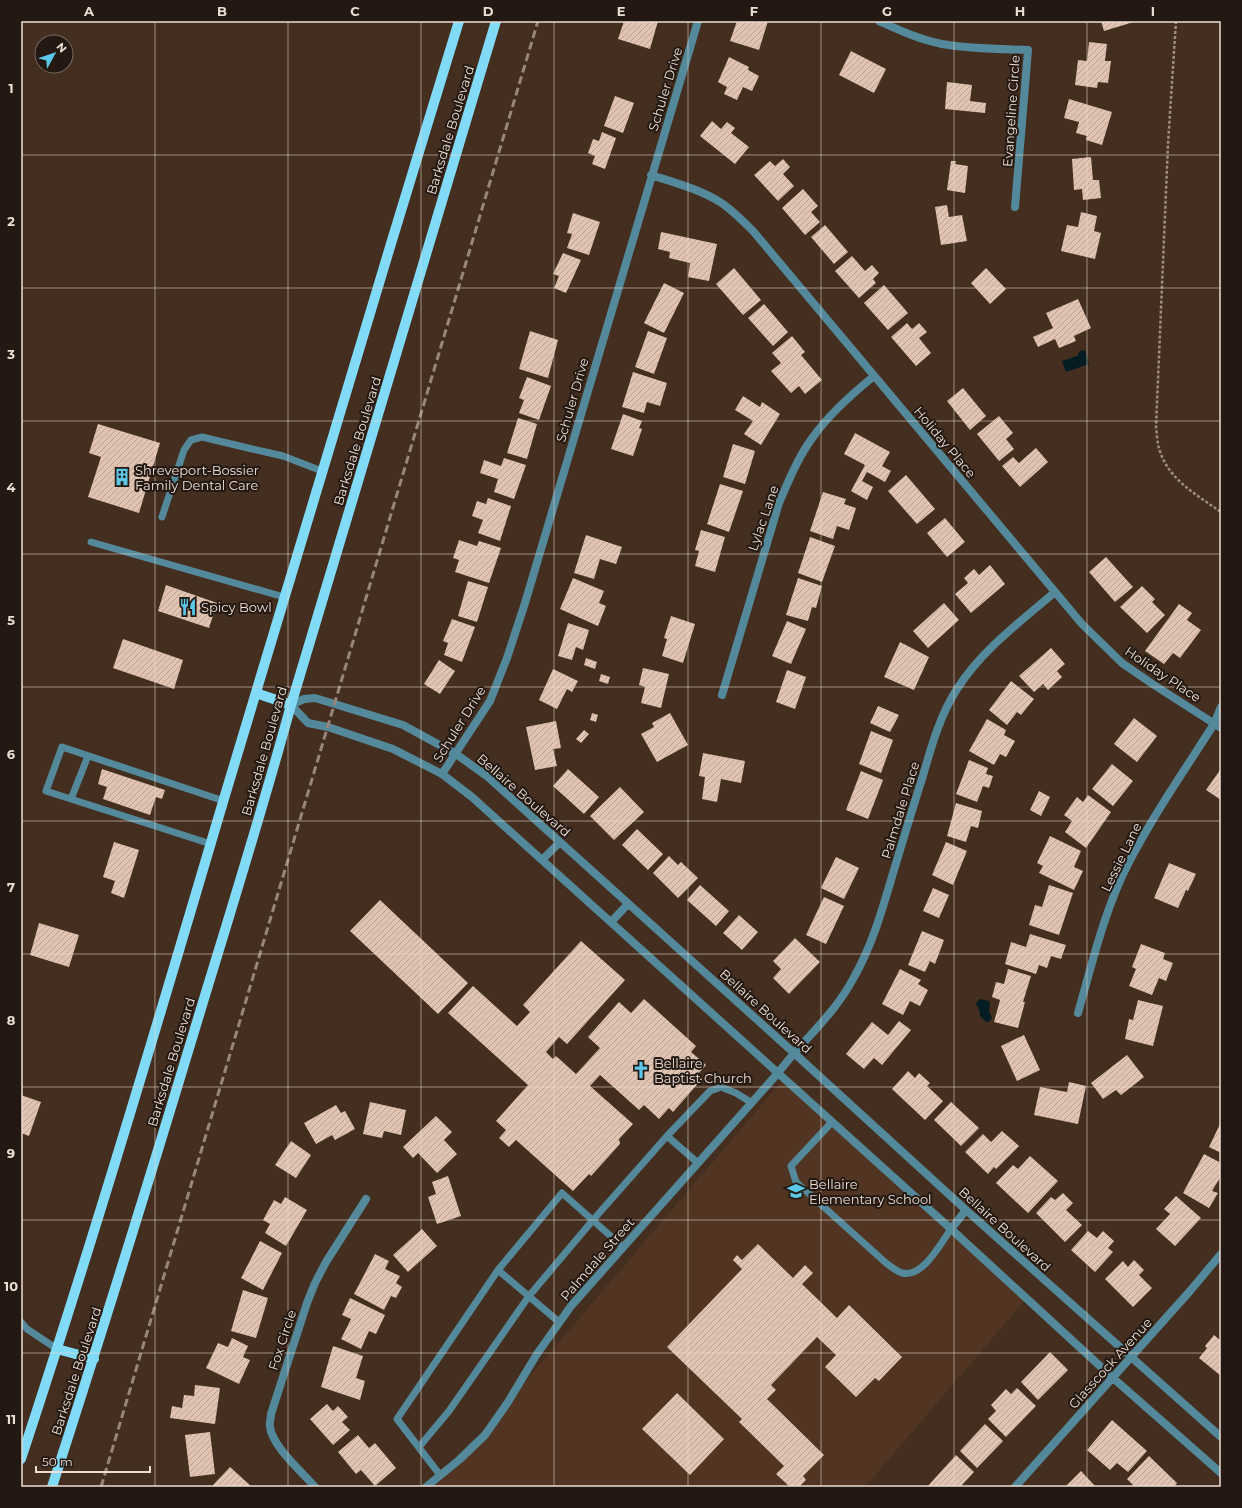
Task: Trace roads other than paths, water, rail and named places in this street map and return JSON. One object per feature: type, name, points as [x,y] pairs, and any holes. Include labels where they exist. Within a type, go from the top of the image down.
[{"type":"main road","name":"Barksdale Boulevard","points":[[21,1459],[117,1158],[284,597],[459,21]]},
{"type":"main road","name":"Barksdale Boulevard","points":[[52,1487],[94,1359],[265,796],[496,21]]},
{"type":"main road","points":[[256,693],[291,705]]},
{"type":"main road","points":[[57,1349],[94,1359]]},
{"type":"street","name":"Schuler Drive","points":[[442,774],[490,701],[507,658],[525,603],[698,21]]},
{"type":"street","name":"Evangeline Circle","points":[[879,21],[907,33],[942,44],[972,48],[1028,50],[1016,207]]},
{"type":"street","name":"Holiday Place","points":[[651,175],[706,194],[738,215],[1082,624],[1122,663],[1218,726]]},
{"type":"street","name":"Lylac Lane","points":[[722,695],[777,510],[792,473],[802,454],[818,430],[844,402],[874,376]]},
{"type":"street","name":"Palmdale Place","points":[[794,1053],[837,1004],[853,979],[872,938],[882,911],[931,748],[946,707],[964,679],[981,657],[1055,592]]},
{"type":"street","name":"Bellaire Boulevard","points":[[291,705],[304,699],[315,698],[403,725],[456,754],[488,777],[966,1210],[1221,1437]]},
{"type":"street","points":[[291,705],[308,723],[328,727],[393,749],[442,774],[476,801],[951,1229],[1113,1378],[1221,1473]]},
{"type":"street","name":"Lessie Lane","points":[[1078,1013],[1109,911],[1127,867],[1150,825],[1218,726],[1221,707]]},
{"type":"street","points":[[542,860],[560,842]]},
{"type":"street","points":[[611,922],[628,904]]},
{"type":"street","name":"Palmdale Street","points":[[426,1487],[459,1460],[485,1434],[508,1402],[537,1354],[571,1306],[752,1103],[794,1053]]},
{"type":"street","name":"Fox Circle","points":[[315,1487],[282,1450],[273,1437],[270,1427],[271,1414],[304,1310],[315,1283],[326,1262],[366,1199]]},
{"type":"street","points":[[951,1229],[966,1210]]},
{"type":"street","name":"Glasscock Avenue","points":[[1015,1487],[1190,1291],[1221,1254]]},
{"type":"lane","points":[[162,518],[184,450],[191,440],[202,437],[283,456],[322,471]]},
{"type":"lane","points":[[91,542],[284,597]]},
{"type":"lane","points":[[211,844],[46,791],[62,747],[224,801]]},
{"type":"lane","points":[[71,799],[88,756]]},
{"type":"lane","points":[[419,1447],[449,1411],[529,1296],[667,1136],[710,1091],[722,1087],[736,1092],[752,1103]]},
{"type":"lane","points":[[832,1122],[791,1166],[792,1174],[796,1182],[886,1263],[901,1272],[912,1273],[925,1265],[951,1229]]},
{"type":"lane","points":[[667,1136],[698,1163]]},
{"type":"lane","points":[[440,1475],[397,1418],[498,1270],[562,1193],[623,1247]]},
{"type":"lane","points":[[498,1270],[559,1322]]},
{"type":"lane","points":[[21,1322],[27,1329],[57,1349]]},
{"type":"water","points":[[1085,350],[1089,364],[1066,372],[1062,361],[1077,356],[1080,351]]},
{"type":"water","points":[[980,999],[989,1001],[990,1003],[989,1011],[992,1018],[989,1022],[986,1022],[980,1016],[976,1003]]},
{"type":"railway","points":[[101,1487],[538,21]]},
{"type":"place","name":"Shreveport-Bossier Family Dental Care","points":[[122,477]]},
{"type":"place","name":"Spicy Bowl","points":[[188,607]]},
{"type":"place","name":"Bellaire Baptist Church","points":[[641,1070]]},
{"type":"place","name":"Bellaire Elementary School","points":[[796,1191]]}]
